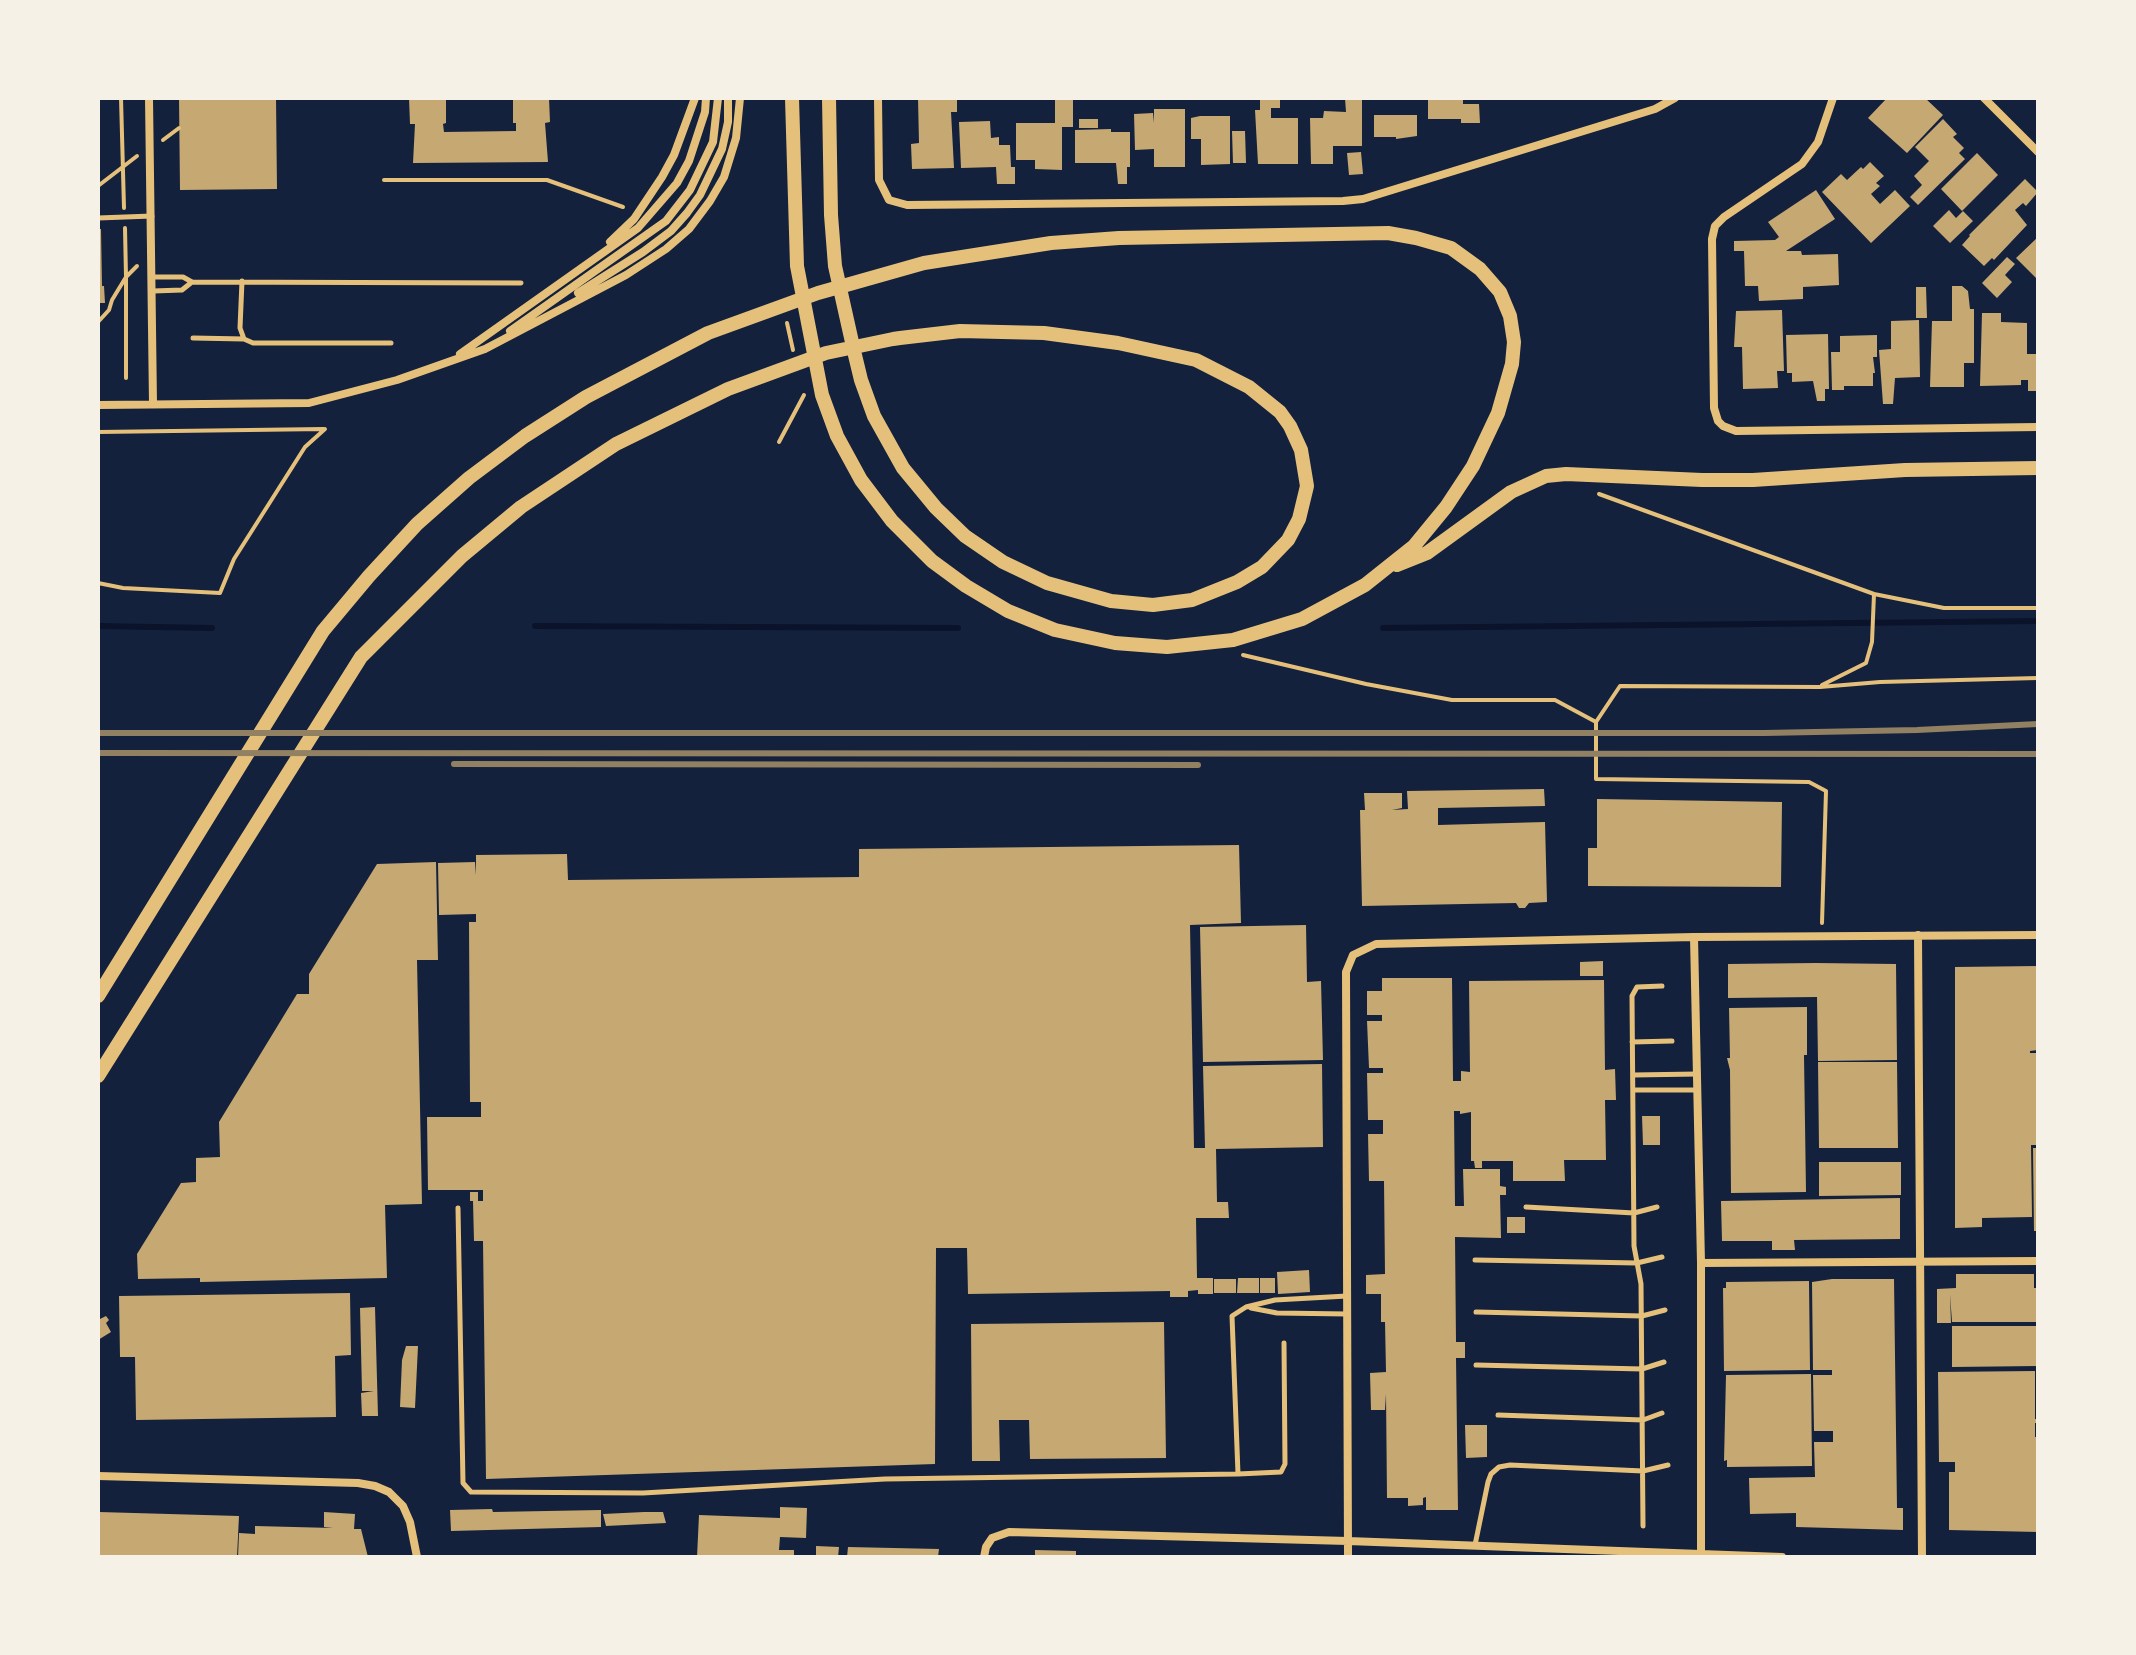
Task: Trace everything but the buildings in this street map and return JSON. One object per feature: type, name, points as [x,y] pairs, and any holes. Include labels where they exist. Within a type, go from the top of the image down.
[{"type":"main road","points":[[98,996],[323,631],[369,576],[417,524],[469,478],[525,436],[586,397],[708,333],[818,293],[924,263],[1051,243],[1119,238],[1388,233],[1451,248],[1480,269],[1500,292],[1510,316],[1514,342],[1512,364],[1498,413],[1473,466],[1446,507],[1414,546],[1365,585],[1302,619],[1233,640],[1167,647],[1115,643],[1055,630],[1008,611],[932,561],[892,521],[861,480],[837,436],[822,395],[797,266],[792,98]]},
{"type":"main road","points":[[98,1076],[361,657],[462,556],[521,507],[616,444],[728,389],[826,353],[900,338],[960,331],[1044,333],[1118,343],[1196,360],[1249,387],[1280,412],[1290,426],[1301,450],[1307,486],[1294,530],[1283,546],[1262,567],[1237,582],[1192,600],[1153,605],[1111,601],[1047,583],[1003,562],[965,536],[936,508],[903,468],[874,416],[861,380],[835,266],[829,98]]},
{"type":"main road","points":[[1383,570],[1427,553],[1511,492],[1546,476],[1753,480],[1905,470],[2038,468]]},
{"type":"street","points":[[149,98],[153,404]]},
{"type":"street","points":[[589,262],[634,219],[662,177],[674,155],[695,98]]},
{"type":"street","points":[[456,357],[638,228],[677,183],[689,161],[705,112],[706,98]]},
{"type":"street","points":[[485,349],[666,221],[690,190],[713,142],[718,98]]},
{"type":"street","points":[[485,349],[633,259],[671,231],[700,195],[722,149],[728,122],[728,98]]},
{"type":"street","points":[[98,405],[309,403],[397,380],[485,349],[626,275],[666,249],[689,229],[724,177],[736,138],[740,98]]},
{"type":"street","points":[[878,98],[879,180],[889,200],[907,205],[1363,199],[1655,109],[1675,98]]},
{"type":"street","points":[[1833,98],[1818,142],[1807,158],[1788,175],[1724,217],[1713,233],[1714,408],[1718,421],[1736,431],[2038,427]]},
{"type":"street","points":[[1984,98],[2038,152]]},
{"type":"street","points":[[1918,935],[1922,1557]]},
{"type":"street","points":[[1348,1557],[1346,972],[1353,955],[1376,944],[1694,937],[2038,935]]},
{"type":"street","points":[[1694,937],[1701,1263],[1701,1553]]},
{"type":"street","points":[[1701,1263],[2038,1261]]},
{"type":"street","points":[[98,1476],[375,1486],[389,1492],[403,1506],[410,1522],[417,1557]]},
{"type":"street","points":[[984,1557],[992,1538],[1009,1532],[1782,1557]]},
{"type":"lane","points":[[98,218],[152,216]]},
{"type":"lane","points":[[153,277],[183,277],[192,282],[521,283]]},
{"type":"lane","points":[[242,281],[240,328],[244,339]]},
{"type":"lane","points":[[153,291],[182,290],[192,282]]},
{"type":"lane","points":[[193,338],[244,339],[253,343],[391,343]]},
{"type":"lane","points":[[1643,1526],[1642,1316],[1641,1284],[1634,1246],[1632,1042],[1634,990],[1662,986]]},
{"type":"lane","points":[[1632,1042],[1672,1041]]},
{"type":"lane","points":[[1633,1075],[1698,1074]]},
{"type":"lane","points":[[1633,1090],[1698,1090]]},
{"type":"lane","points":[[1526,1207],[1634,1213],[1657,1207]]},
{"type":"lane","points":[[458,1208],[463,1483],[471,1492],[643,1493],[885,1479],[1281,1472],[1285,1464],[1284,1343]]},
{"type":"lane","points":[[1475,1260],[1637,1263],[1662,1257]]},
{"type":"lane","points":[[1238,1474],[1232,1316],[1246,1307],[1275,1300],[1347,1296]]},
{"type":"lane","points":[[1246,1307],[1277,1313],[1347,1314]]},
{"type":"lane","points":[[1476,1312],[1642,1316],[1665,1310]]},
{"type":"lane","points":[[1476,1365],[1642,1369],[1664,1362]]},
{"type":"lane","points":[[1498,1415],[1643,1420],[1662,1413]]},
{"type":"lane","points":[[1475,1545],[1488,1482],[1499,1467],[1643,1471],[1668,1465]]},
{"type":"path","points":[[163,140],[179,128]]},
{"type":"path","points":[[98,186],[138,155]]},
{"type":"path","points":[[384,180],[547,180],[623,207]]},
{"type":"path","points":[[126,378],[126,277],[152,249]]},
{"type":"path","points":[[786,313],[794,354]]},
{"type":"path","points":[[803,385],[808,402]]},
{"type":"path","points":[[779,442],[805,392]]},
{"type":"path","points":[[98,432],[325,429],[305,447],[234,559],[220,593],[123,588],[98,583]]},
{"type":"path","points":[[1592,492],[1874,594],[1944,608],[2038,608]]},
{"type":"path","points":[[1820,687],[1866,663],[1872,642],[1874,594]]},
{"type":"path","points":[[1233,657],[1255,653]]},
{"type":"path","points":[[1243,655],[1366,684],[1452,700],[1555,700],[1596,722]]},
{"type":"path","points":[[1822,936],[1826,791],[1809,782],[1596,779],[1596,722],[1620,686],[1820,687],[1880,682],[2038,678]]},
{"type":"waterway","points":[[1383,628],[2038,621]]},
{"type":"waterway","points":[[98,626],[212,628]]},
{"type":"waterway","points":[[535,626],[958,628]]},
{"type":"railway","points":[[98,733],[1764,733],[2038,724]]},
{"type":"railway","points":[[98,753],[2038,754]]},
{"type":"railway","points":[[454,764],[1198,765]]}]
